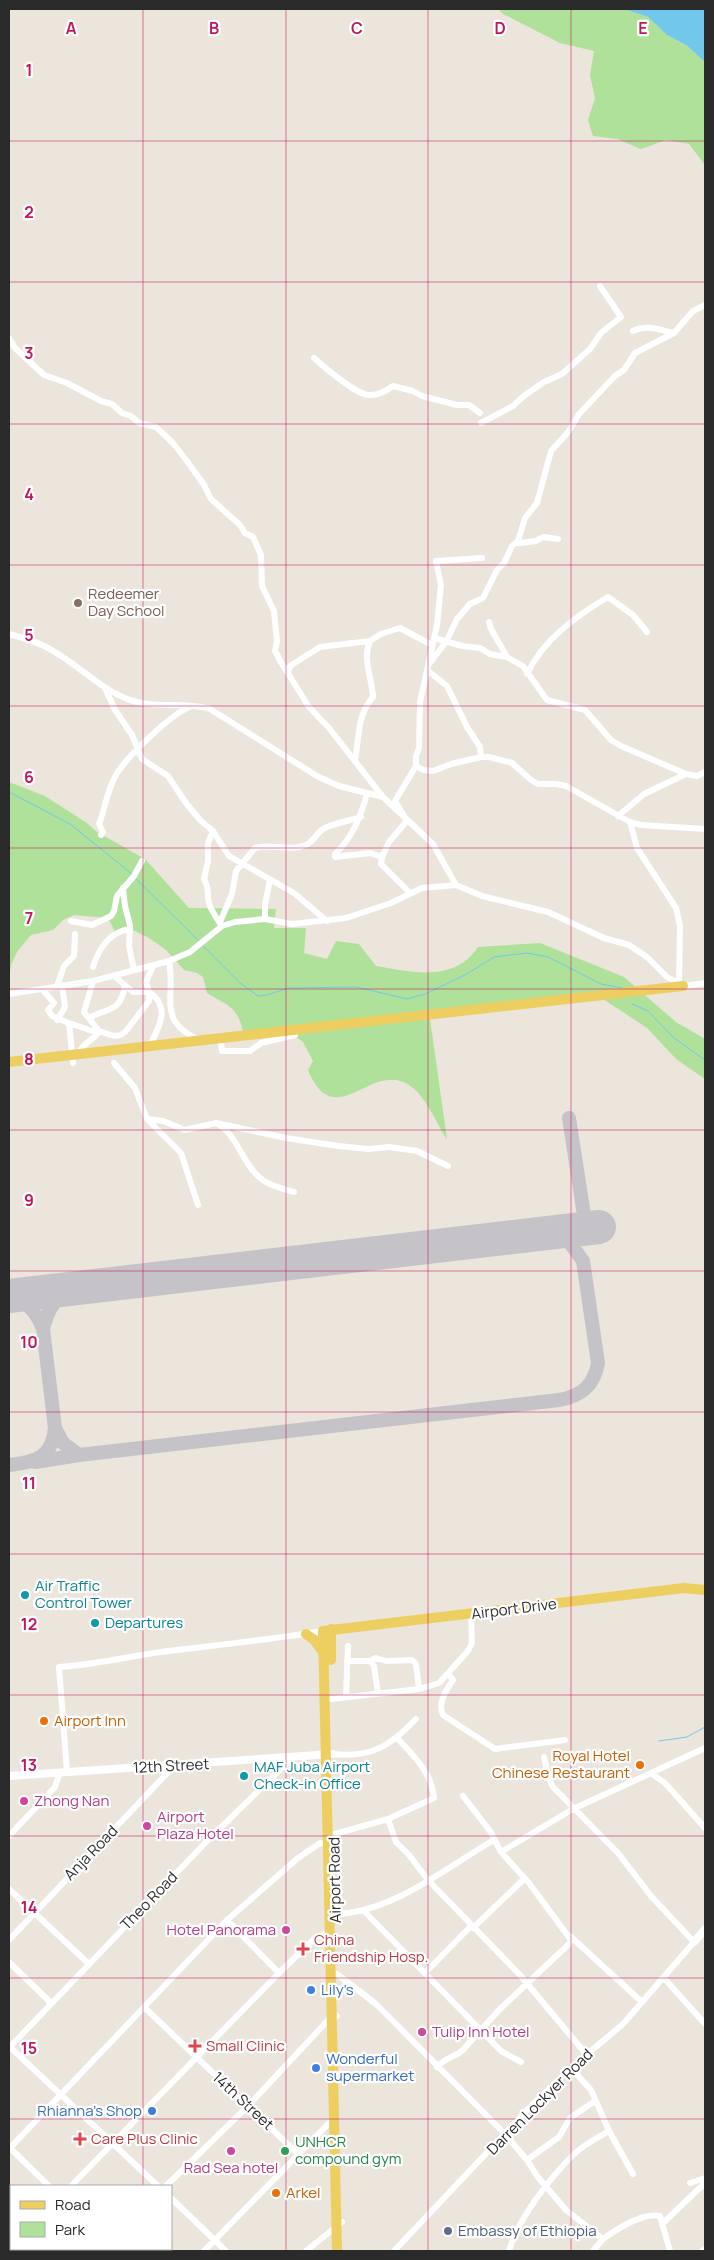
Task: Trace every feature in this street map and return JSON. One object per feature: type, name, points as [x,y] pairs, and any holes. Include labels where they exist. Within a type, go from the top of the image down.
[{"type":"main road","points":[[9,1062],[75,1057],[681,984]]},
{"type":"main road","name":"Airport Drive","points":[[327,1630],[684,1588],[705,1590]]},
{"type":"main road","points":[[306,1634],[328,1650],[348,1627]]},
{"type":"main road","name":"Airport Road","points":[[327,1630],[331,1699],[328,1844],[329,1932],[334,2017],[340,2224],[337,2251]]},
{"type":"main road","name":"Airport Road","points":[[328,1650],[337,1974],[334,2017],[334,2118],[342,2251]]},
{"type":"street","points":[[481,422],[513,406],[544,382],[562,374],[590,349],[601,333],[621,317],[600,286]]},
{"type":"street","points":[[428,667],[446,642],[457,619],[470,604],[483,598],[497,570],[504,563],[512,546],[518,541],[525,518],[537,503],[551,451],[569,431],[579,414],[614,376],[624,370],[635,353],[674,333],[693,311],[705,305]]},
{"type":"street","points":[[633,331],[640,327],[650,327],[674,333]]},
{"type":"street","points":[[9,338],[15,348],[44,375],[67,383],[100,401],[112,404],[122,413],[131,416],[139,423],[156,427],[173,443],[187,461],[211,498],[240,525],[245,533],[253,538],[261,555],[262,586],[274,611],[277,640],[275,651],[309,707],[383,797],[433,844],[456,885]]},
{"type":"street","points":[[314,358],[322,367],[363,395],[374,396],[384,393],[393,386],[457,405],[469,405],[480,414]]},
{"type":"street","points":[[519,543],[536,541],[543,537],[558,539]]},
{"type":"street","points":[[406,819],[395,800],[416,766],[416,756],[419,748],[420,702],[434,638],[441,585],[436,561],[482,558]]},
{"type":"street","points":[[527,674],[534,659],[548,642],[593,606],[608,598],[633,616],[647,632]]},
{"type":"street","points":[[489,622],[507,657]]},
{"type":"street","points":[[288,672],[290,666],[320,647],[370,640],[380,634],[400,628],[432,645]]},
{"type":"street","points":[[9,634],[43,645],[105,688],[131,700],[191,706],[210,710],[226,718],[318,776],[339,786],[383,797]]},
{"type":"street","points":[[434,638],[469,648],[480,648],[490,654],[507,657],[523,666],[547,700],[584,710],[611,740],[621,746],[686,774],[698,776],[705,782]]},
{"type":"street","points":[[355,761],[360,735],[358,728],[367,704],[373,697],[367,674],[369,658],[366,649],[370,640]]},
{"type":"street","points":[[428,667],[447,686],[467,727],[480,747],[480,757]]},
{"type":"street","points":[[105,688],[115,710],[126,724],[139,748],[142,759],[168,776],[186,803],[200,820],[213,831],[230,856],[294,893],[327,921]]},
{"type":"street","points":[[101,836],[103,832],[99,824],[114,778],[124,762],[184,709],[191,706]]},
{"type":"street","points":[[416,766],[423,770],[433,771],[440,767],[480,757],[512,763],[530,780],[538,784],[566,786],[630,822],[705,829]]},
{"type":"street","points":[[698,776],[705,772]]},
{"type":"street","points":[[618,816],[644,794],[686,774]]},
{"type":"street","points":[[367,793],[361,817],[335,855],[370,853],[382,858]]},
{"type":"street","points":[[9,994],[93,981],[153,966],[190,952],[221,924],[232,894],[236,871],[254,848],[273,845],[308,845],[321,830],[361,817]]},
{"type":"street","points":[[406,819],[389,842],[382,858],[382,864],[410,893]]},
{"type":"street","points":[[630,822],[637,848],[676,908],[680,926],[681,984]]},
{"type":"street","points":[[213,831],[208,843],[208,861],[204,879],[209,890],[208,898],[211,910],[221,924]]},
{"type":"street","points":[[71,921],[92,925],[111,916],[114,912],[117,896],[134,876],[142,861]]},
{"type":"street","points":[[265,919],[265,905],[270,880]]},
{"type":"street","points":[[221,924],[254,919],[292,924],[346,918],[375,909],[422,888],[456,885],[482,896],[548,912],[604,938],[630,945],[647,957],[662,973],[681,984],[705,983]]},
{"type":"street","points":[[123,888],[130,929],[129,946],[134,970]]},
{"type":"street","points":[[93,967],[97,954],[106,941],[117,932],[130,929]]},
{"type":"street","points":[[57,1020],[65,1007],[60,985],[64,966],[74,956],[75,934]]},
{"type":"street","points":[[169,961],[172,1014],[176,1024],[181,1030],[203,1041]]},
{"type":"street","points":[[42,989],[54,1000],[54,1003],[48,1010],[57,1020],[115,1037],[122,1035],[148,1001],[149,992],[146,982],[153,966]]},
{"type":"street","points":[[114,976],[133,992],[149,992],[158,1002],[163,1018],[149,1047]]},
{"type":"street","points":[[93,981],[84,1009],[99,1032]]},
{"type":"street","points":[[89,1018],[113,1010],[122,998],[125,986]]},
{"type":"street","points":[[69,1023],[75,1057]]},
{"type":"street","points":[[75,1057],[83,1044],[99,1032]]},
{"type":"street","points":[[221,1043],[222,1051],[236,1053],[250,1051],[261,1043],[295,1035]]},
{"type":"street","points":[[114,1063],[135,1088],[147,1119],[181,1153],[198,1205]]},
{"type":"street","points":[[147,1119],[163,1122],[185,1130],[216,1123],[286,1138],[338,1146],[369,1149],[389,1147],[417,1151],[448,1166]]},
{"type":"street","points":[[216,1123],[230,1134],[252,1170],[260,1178],[275,1187],[294,1192]]},
{"type":"street","points":[[331,1699],[419,1689],[439,1683],[468,1651],[472,1642],[472,1614]]},
{"type":"street","points":[[9,1836],[55,1787],[63,1772],[59,1667],[86,1665],[136,1655],[241,1641],[263,1641],[327,1630]]},
{"type":"street","points":[[346,1697],[348,1646]]},
{"type":"street","points":[[347,1661],[370,1661],[376,1658],[386,1661],[414,1661],[419,1689]]},
{"type":"street","points":[[370,1661],[374,1666],[378,1693]]},
{"type":"street","points":[[448,1674],[453,1680],[442,1699],[441,1710],[443,1715],[495,1749],[565,1740]]},
{"type":"street","points":[[330,1754],[367,1752],[384,1747],[398,1738],[416,1719]]},
{"type":"street","points":[[334,1834],[388,1819],[433,1800],[435,1797],[428,1775],[419,1761],[398,1738]]},
{"type":"street","points":[[501,1852],[572,1809],[652,1774],[705,1748]]},
{"type":"street","name":"12th Street","points":[[9,1776],[330,1754]]},
{"type":"street","points":[[544,1756],[550,1782],[572,1809],[618,1853],[651,1896],[694,1942]]},
{"type":"street","name":"Theo Road","points":[[10,2048],[206,1842],[292,1758]]},
{"type":"street","name":"Anja Road","points":[[9,1940],[174,1766]]},
{"type":"street","points":[[652,1774],[665,1783],[705,1828]]},
{"type":"street","points":[[463,1796],[490,1831],[501,1852],[570,1936],[642,2002]]},
{"type":"street","points":[[388,1819],[396,1842],[409,1855],[428,1880],[527,1983],[586,2054]]},
{"type":"street","points":[[335,1914],[363,1910],[392,1901],[494,1840]]},
{"type":"street","points":[[48,2185],[9,2148],[227,1920],[298,1858],[320,1842],[328,1844]]},
{"type":"street","points":[[425,1973],[524,1879]]},
{"type":"street","points":[[9,1889],[89,1964]]},
{"type":"street","points":[[363,1910],[501,2052],[521,2062]]},
{"type":"street","points":[[227,1920],[279,1973]]},
{"type":"street","name":"Darren Lockyer Road","points":[[394,2251],[505,2134],[571,2068],[623,2024],[705,1929]]},
{"type":"street","points":[[73,2185],[112,2142],[279,1973],[314,1939],[329,1932]]},
{"type":"street","points":[[437,2066],[462,2050],[527,1983],[571,1943],[570,1936]]},
{"type":"street","points":[[9,1962],[51,2003]]},
{"type":"street","points":[[337,1974],[376,2004],[505,2134],[566,2210],[603,2239]]},
{"type":"street","points":[[664,1978],[705,2024]]},
{"type":"street","name":"14th Street","points":[[144,2008],[249,2105],[298,2154]]},
{"type":"street","points":[[167,2185],[249,2105],[334,2017]]},
{"type":"street","points":[[10,2048],[157,2185]]},
{"type":"street","points":[[571,2068],[591,2090],[594,2101],[633,2174]]},
{"type":"street","points":[[527,2160],[559,2137],[570,2118],[594,2101]]},
{"type":"street","points":[[204,2251],[334,2118]]},
{"type":"street","points":[[509,2251],[516,2231],[546,2187],[573,2155],[609,2131]]},
{"type":"street","points":[[690,2183],[705,2178]]},
{"type":"street","points":[[662,2224],[705,2183]]},
{"type":"street","points":[[172,2199],[226,2251]]},
{"type":"street","points":[[594,2251],[603,2239],[623,2225],[628,2225],[648,2215],[660,2216],[670,2251]]},
{"type":"street","points":[[306,2251],[340,2224]]},
{"type":"green space","points":[[498,9],[624,9],[648,17],[667,35],[686,45],[705,62],[705,165],[689,144],[666,140],[641,149],[617,139],[593,136],[588,120],[595,98],[590,75],[594,51],[560,43],[503,14]]},
{"type":"green space","points":[[9,782],[45,796],[87,823],[97,832],[145,859],[189,908],[276,909],[274,928],[306,928],[304,953],[327,959],[336,941],[359,944],[376,966],[404,971],[432,972],[457,966],[478,947],[540,943],[624,977],[676,1022],[705,1039],[705,1079],[676,1059],[647,1028],[603,999],[430,1019],[447,1139],[426,1103],[409,1085],[395,1080],[381,1081],[342,1097],[330,1096],[319,1088],[308,1070],[313,1061],[303,1042],[292,1034],[245,1040],[237,1015],[229,1006],[207,993],[203,977],[197,973],[184,970],[166,950],[149,938],[133,930],[127,933],[116,933],[108,918],[74,915],[63,920],[53,930],[31,935],[17,952],[11,965],[9,979]]},
{"type":"water","points":[[624,9],[705,9],[705,62],[686,45],[667,35],[648,17]]},
{"type":"waterway","points":[[9,792],[70,824],[132,874]]},
{"type":"waterway","points":[[136,879],[199,941]]},
{"type":"waterway","points":[[203,946],[240,983],[258,996],[288,988],[357,987],[407,999],[425,994],[465,975],[494,957],[527,953],[548,957],[601,984],[622,988]]},
{"type":"waterway","points":[[632,1004],[648,1011],[674,1038],[705,1060]]},
{"type":"waterway","points":[[659,1741],[687,1737],[705,1727]]},
{"type":"taxiway","points":[[569,1118],[586,1228]]},
{"type":"taxiway","points":[[11,1296],[27,1305],[41,1323],[55,1428],[63,1443],[79,1455],[559,1400],[574,1396],[585,1389],[590,1384],[598,1363],[583,1261],[570,1243],[552,1233]]},
{"type":"taxiway","points":[[43,1329],[52,1306],[69,1287]]},
{"type":"taxiway","points":[[9,1465],[41,1457],[50,1446],[55,1428]]},
{"type":"taxiway","points":[[35,1462],[79,1455]]},
{"type":"runway","points":[[9,1296],[599,1227]]},
{"type":"place","name":"Redeemer Day School","points":[[78,603]]},
{"type":"place","name":"Air Traffic Control Tower","points":[[25,1595]]},
{"type":"place","name":"Departures","points":[[95,1623]]},
{"type":"place","name":"Airport Inn","points":[[44,1721]]},
{"type":"place","name":"Royal Hotel Chinese Restaurant","points":[[640,1765]]},
{"type":"place","name":"MAF Juba Airport Check-in Office","points":[[244,1776]]},
{"type":"place","name":"Zhong Nan","points":[[24,1801]]},
{"type":"place","name":"Airport Plaza Hotel","points":[[147,1826]]},
{"type":"place","name":"Hotel Panorama","points":[[286,1930]]},
{"type":"place","name":"China Friendship Hosp.","points":[[303,1949]]},
{"type":"place","name":"Lily’s","points":[[311,1990]]},
{"type":"place","name":"Tulip Inn Hotel","points":[[422,2032]]},
{"type":"place","name":"Small Clinic","points":[[195,2046]]},
{"type":"place","name":"Wonderful supermarket","points":[[316,2068]]},
{"type":"place","name":"Rhianna's Shop","points":[[152,2111]]},
{"type":"place","name":"Care Plus Clinic","points":[[80,2139]]},
{"type":"place","name":"Rad Sea hotel","points":[[231,2151]]},
{"type":"place","name":"UNHCR compound gym","points":[[285,2151]]},
{"type":"place","name":"Arkel","points":[[276,2193]]},
{"type":"place","name":"Embassy of Ethiopia","points":[[448,2231]]}]
